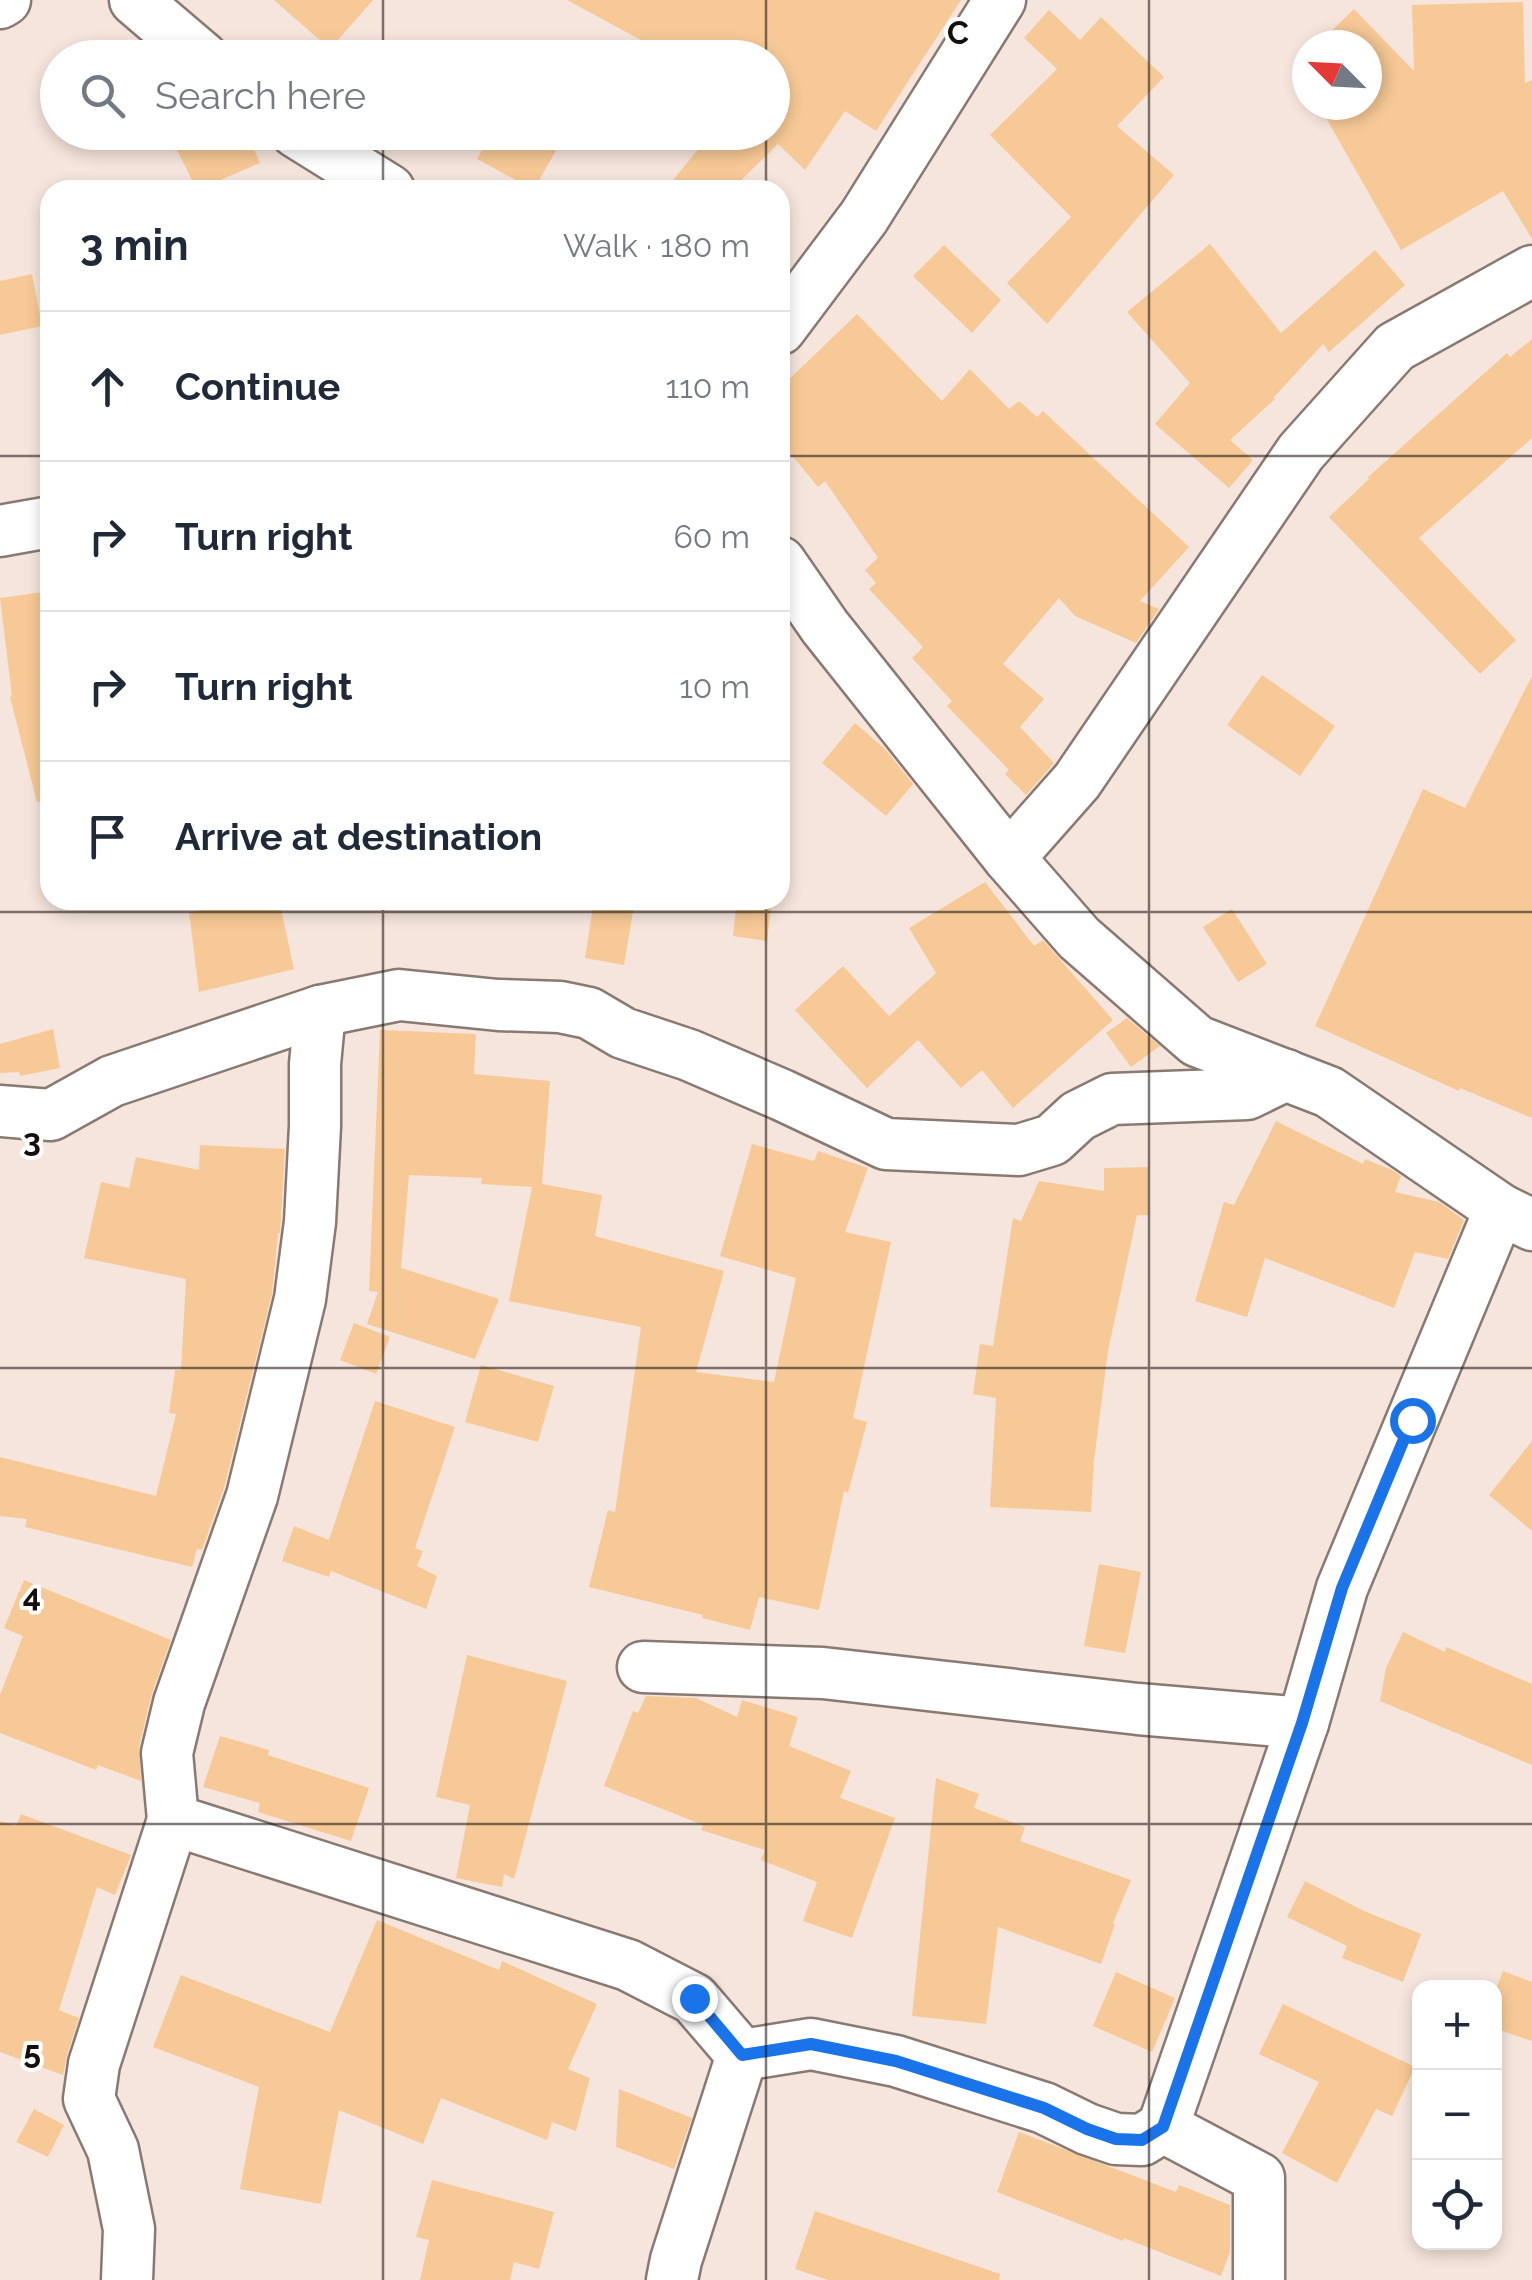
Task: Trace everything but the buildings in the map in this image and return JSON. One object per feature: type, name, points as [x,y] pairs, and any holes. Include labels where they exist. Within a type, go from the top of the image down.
[{"type":"street","points":[[135,0],[182,40]]},
{"type":"street","points":[[790,316],[864,217],[1000,0]]},
{"type":"street","points":[[325,150],[373,180]]},
{"type":"street","points":[[1009,858],[1077,781],[1301,452],[1395,347],[1532,270]]},
{"type":"street","points":[[0,530],[40,524]]},
{"type":"street","points":[[742,2055],[811,2044],[896,2061],[1044,2108],[1116,2139],[1142,2140],[1163,2127],[1302,1723],[1342,1588],[1516,1217],[1329,1092],[1197,1041],[1079,938],[1009,858],[825,627],[790,576]]},
{"type":"street","points":[[0,1111],[51,1115],[112,1081],[320,1011],[399,994],[560,1007],[589,1013],[623,1033],[689,1055],[782,1094],[886,1144],[1019,1150],[1052,1140],[1078,1116],[1112,1100],[1247,1094],[1286,1075]]},
{"type":"street","points":[[128,2280],[129,2229],[113,2150],[89,2100],[94,2064],[173,1820],[167,1752],[179,1703],[252,1496],[300,1299],[310,1222],[320,1011]]},
{"type":"street","points":[[643,1667],[823,1674],[1302,1723]]},
{"type":"street","points":[[173,1820],[628,1965],[694,1998],[742,2055]]},
{"type":"street","points":[[672,2280],[742,2055]]},
{"type":"street","points":[[1163,2127],[1259,2178],[1259,2280]]},
{"type":"route","points":[[694,1998],[742,2055],[811,2044],[896,2061],[1044,2108],[1116,2139],[1142,2140],[1163,2127],[1302,1723],[1342,1588],[1412,1420]]}]
